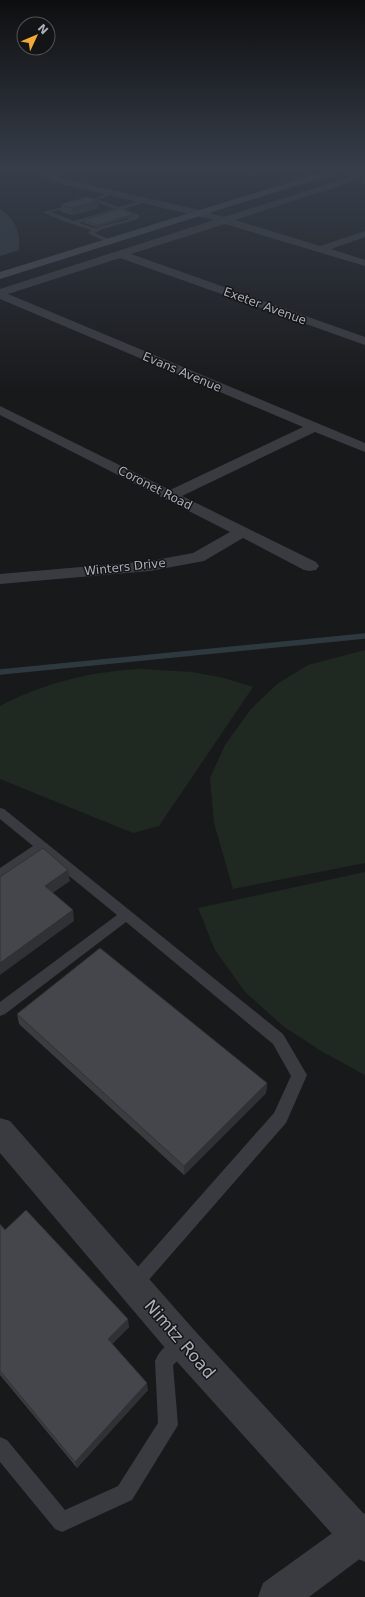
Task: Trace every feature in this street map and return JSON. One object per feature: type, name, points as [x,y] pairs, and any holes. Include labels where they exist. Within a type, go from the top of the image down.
[{"type":"main road","points":[[0,276],[107,243]]},
{"type":"street","points":[[0,294],[155,243]]},
{"type":"street","points":[[299,243],[365,263]]},
{"type":"street","points":[[321,249],[340,243]]},
{"type":"street","name":"Exeter Avenue","points":[[120,254],[365,341]]},
{"type":"street","name":"Evans Avenue","points":[[0,294],[365,448]]},
{"type":"street","name":"Coronet Road","points":[[0,410],[310,566]]},
{"type":"street","points":[[169,496],[314,427]]},
{"type":"street","name":"Winters Drive","points":[[0,578],[150,566],[198,557],[242,532]]},
{"type":"street","name":"Nimtz Road","points":[[0,1131],[183,1343],[363,1537]]},
{"type":"street","points":[[277,1597],[363,1537]]},
{"type":"lane","points":[[0,812],[278,1039],[299,1075],[280,1118],[133,1285]]},
{"type":"lane","points":[[0,874],[42,846]]},
{"type":"lane","points":[[0,1010],[126,915]]},
{"type":"lane","points":[[0,1447],[62,1522],[125,1493],[168,1425],[164,1361],[183,1343]]},
{"type":"shaded area","points":[[0,243],[19,243],[19,250],[0,256]]},
{"type":"shaded area","points":[[365,650],[365,863],[233,889],[214,823],[210,778],[225,745],[251,709],[277,684],[308,665]]},
{"type":"shaded area","points":[[141,669],[192,672],[224,678],[253,687],[159,826],[133,833],[0,779],[0,706],[34,691],[69,680],[104,672]]},
{"type":"shaded area","points":[[365,872],[365,1075],[321,1051],[283,1026],[245,992],[215,950],[198,908]]},
{"type":"building","points":[[43,848],[68,870],[45,886],[73,910],[0,963],[0,877]]},
{"type":"building","points":[[100,948],[267,1083],[184,1166],[17,1014]]},
{"type":"building","points":[[26,1210],[128,1319],[108,1339],[147,1383],[75,1462],[0,1371],[0,1224],[5,1230]]},
{"type":"waterway","points":[[0,672],[365,636]]}]
